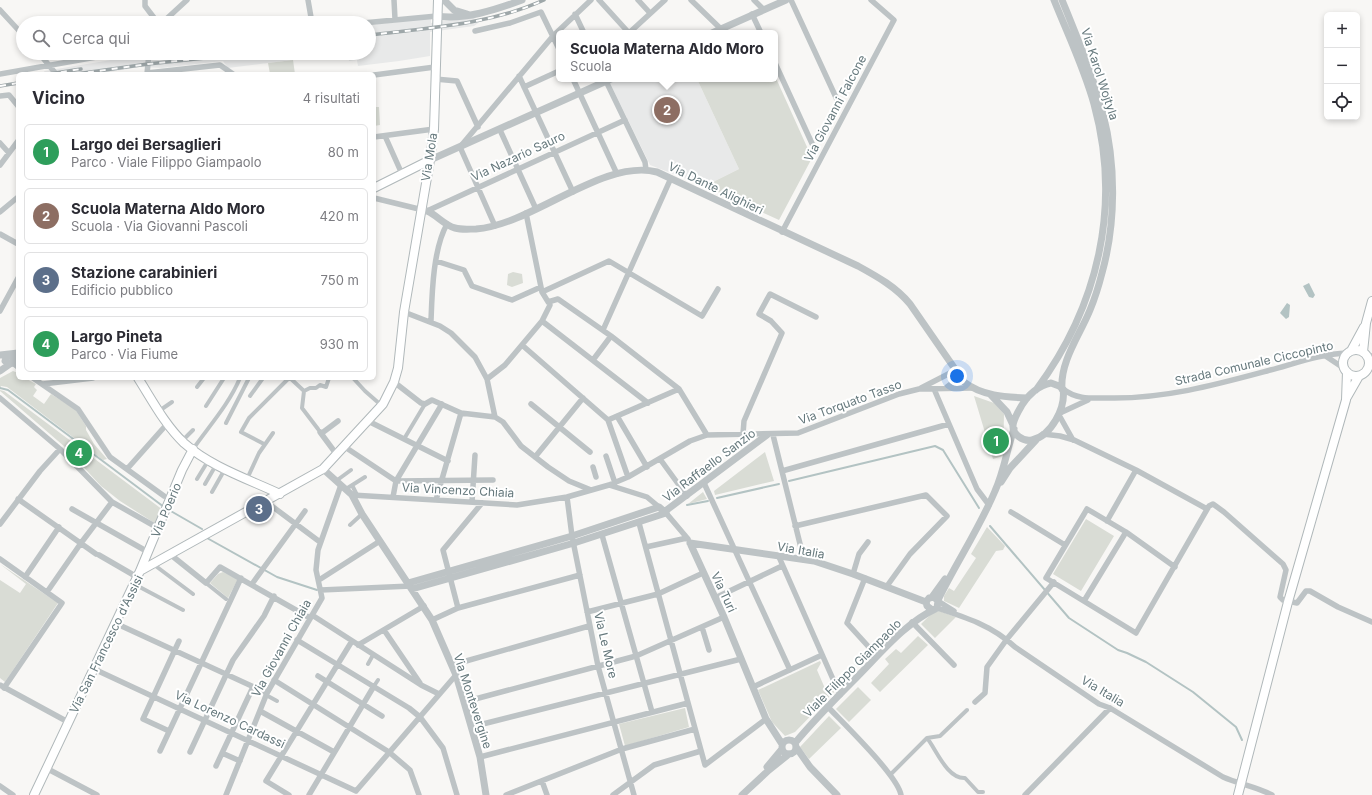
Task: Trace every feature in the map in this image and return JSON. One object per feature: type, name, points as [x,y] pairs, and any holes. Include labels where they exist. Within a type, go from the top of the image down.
[{"type":"main road","name":"Via Mola","points":[[368,421],[382,406],[394,382],[402,339],[404,312],[424,210],[434,129],[438,0]]},
{"type":"main road","points":[[376,187],[430,160]]},
{"type":"main road","points":[[1346,400],[1346,370],[1344,361],[1366,323],[1372,301]]},
{"type":"main road","points":[[1238,795],[1288,602],[1346,400],[1359,376],[1367,371],[1370,366],[1367,354],[1366,323]]},
{"type":"main road","points":[[1349,352],[1367,354]]},
{"type":"main road","points":[[1346,370],[1350,375],[1359,376]]},
{"type":"main road","points":[[139,380],[167,424],[182,441],[212,462],[280,494]]},
{"type":"main road","name":"Via San Francesco d'Assisi","points":[[34,795],[137,577],[153,564],[323,469],[368,421]]},
{"type":"main road","name":"Via Poerio","points":[[137,577],[182,470],[193,449]]},
{"type":"street","points":[[145,0],[145,6],[153,16]]},
{"type":"street","points":[[170,16],[187,0]]},
{"type":"street","points":[[308,0],[311,16]]},
{"type":"street","points":[[394,0],[395,19]]},
{"type":"street","points":[[444,0],[454,10],[469,15]]},
{"type":"street","points":[[376,21],[469,15],[522,0]]},
{"type":"street","points":[[559,30],[591,0]]},
{"type":"street","points":[[599,0],[626,30]]},
{"type":"street","points":[[638,0],[650,13]]},
{"type":"street","points":[[632,30],[665,0]]},
{"type":"street","points":[[691,0],[721,29],[786,0]]},
{"type":"street","points":[[754,0],[764,10]]},
{"type":"street","points":[[791,0],[839,104]]},
{"type":"street","name":"Via Giovanni Falcone","points":[[782,232],[894,20],[872,0]]},
{"type":"street","name":"Via Karol Wojtyla","points":[[1036,390],[1055,363],[1073,329],[1090,289],[1102,242],[1106,198],[1103,151],[1094,105],[1078,58],[1054,0]]},
{"type":"street","name":"Via Karol Wojtyla","points":[[1059,414],[1064,402],[1063,370],[1091,308],[1102,272],[1109,243],[1112,202],[1110,154],[1103,114],[1091,75],[1062,0]]},
{"type":"street","points":[[0,10],[16,27]]},
{"type":"street","points":[[475,31],[510,23],[541,12],[556,42]]},
{"type":"street","points":[[575,14],[583,30]]},
{"type":"street","points":[[752,14],[760,30]]},
{"type":"street","points":[[460,147],[556,33]]},
{"type":"street","points":[[45,60],[54,72]]},
{"type":"street","points":[[0,74],[82,60]]},
{"type":"street","points":[[147,72],[148,60]]},
{"type":"street","points":[[156,72],[210,66],[223,66],[230,72]]},
{"type":"street","points":[[209,72],[210,66]]},
{"type":"street","points":[[376,75],[435,67]]},
{"type":"street","points":[[778,70],[815,150]]},
{"type":"street","points":[[524,87],[556,72]]},
{"type":"street","points":[[520,76],[573,192]]},
{"type":"street","points":[[435,79],[457,81],[478,127]]},
{"type":"street","points":[[574,82],[617,174]]},
{"type":"street","points":[[430,160],[500,130],[604,82]]},
{"type":"street","points":[[609,82],[645,162],[646,170]]},
{"type":"street","points":[[0,96],[9,94],[16,103]]},
{"type":"street","name":"Via Nazario Sauro","points":[[424,210],[625,120]]},
{"type":"street","points":[[376,137],[434,129]]},
{"type":"street","points":[[500,130],[536,209]]},
{"type":"street","points":[[385,136],[402,174]]},
{"type":"street","points":[[0,143],[9,153]]},
{"type":"street","points":[[0,165],[16,144]]},
{"type":"street","points":[[460,147],[495,226]]},
{"type":"street","name":"Via Dante Alighieri","points":[[424,210],[456,229],[463,230],[495,226],[617,174],[646,170],[656,172],[782,232],[858,266],[893,287],[916,311],[958,374],[972,388]]},
{"type":"street","points":[[602,330],[671,178]]},
{"type":"street","points":[[376,198],[424,210]]},
{"type":"street","points":[[0,212],[16,199]]},
{"type":"street","points":[[487,379],[505,365],[542,321],[549,310],[548,302],[541,290],[526,213]]},
{"type":"street","points":[[431,322],[436,261],[441,237],[447,224]]},
{"type":"street","points":[[0,234],[16,243]]},
{"type":"street","points":[[436,261],[464,270],[472,286],[512,300],[541,290],[609,261],[702,316],[718,289]]},
{"type":"street","points":[[0,311],[16,282]]},
{"type":"street","points":[[743,434],[744,421],[782,333],[771,321],[759,314],[770,294],[816,316]]},
{"type":"street","points":[[548,302],[558,299],[611,336],[679,389],[707,435]]},
{"type":"street","points":[[404,312],[431,322],[451,334],[475,356],[487,379],[495,416]]},
{"type":"street","points":[[542,321],[648,403]]},
{"type":"street","points":[[593,360],[611,336]]},
{"type":"street","points":[[522,345],[608,420],[628,477]]},
{"type":"street","name":"Strada Comunale Ciccopinto","points":[[1063,389],[1077,397],[1131,399],[1192,391],[1324,355],[1349,352]]},
{"type":"street","points":[[1324,355],[1346,370]]},
{"type":"street","points":[[0,371],[8,360]]},
{"type":"street","points":[[945,388],[958,374]]},
{"type":"street","name":"Via Torquato Tasso","points":[[612,484],[647,467],[690,441],[707,435],[770,435],[798,433],[899,394],[919,389],[958,374]]},
{"type":"street","points":[[36,380],[78,408],[110,457],[164,496]]},
{"type":"street","points":[[43,384],[76,380]]},
{"type":"street","points":[[198,387],[203,380]]},
{"type":"street","points":[[206,406],[223,380]]},
{"type":"street","points":[[193,449],[222,410],[234,392],[239,380]]},
{"type":"street","points":[[226,423],[248,380]]},
{"type":"street","points":[[250,396],[262,380]]},
{"type":"street","points":[[264,444],[241,432],[249,418],[288,380]]},
{"type":"street","points":[[292,380],[304,391]]},
{"type":"street","points":[[304,391],[310,388],[316,388],[320,385],[326,387],[328,380]]},
{"type":"street","points":[[355,380],[364,391],[382,406]]},
{"type":"street","points":[[394,382],[421,403],[425,404]]},
{"type":"street","points":[[1036,390],[1051,383],[1063,389]]},
{"type":"street","points":[[972,388],[990,395],[1027,398]]},
{"type":"street","name":"Via Torquato Tasso","points":[[919,389],[972,388]]},
{"type":"street","points":[[608,420],[679,389]]},
{"type":"street","points":[[934,389],[978,489],[989,505]]},
{"type":"street","name":"Viale Filippo Giampaolo","points":[[790,754],[794,743],[807,729],[877,656],[933,603],[974,534],[989,505],[996,489],[1018,412],[1027,398],[1036,390]]},
{"type":"street","points":[[304,391],[302,408],[337,455]]},
{"type":"street","points":[[990,395],[1007,412],[1020,438],[1026,440],[1040,436],[1060,436],[1074,440],[1136,470],[1207,509]]},
{"type":"street","points":[[0,398],[60,449],[112,502],[158,528]]},
{"type":"street","points":[[535,457],[583,398]]},
{"type":"street","name":"Strada Comunale Ciccopinto","points":[[1059,414],[1071,407],[1094,398]]},
{"type":"street","points":[[404,439],[425,404],[432,400],[461,413],[495,416],[503,422],[521,446],[535,457],[569,481],[592,490]]},
{"type":"street","points":[[159,411],[172,402]]},
{"type":"street","points":[[393,497],[396,481],[442,404]]},
{"type":"street","points":[[531,404],[590,452]]},
{"type":"street","points":[[436,500],[461,413]]},
{"type":"street","points":[[1059,414],[1074,440]]},
{"type":"street","name":"Viale Filippo Giampaolo","points":[[996,489],[1010,468],[1059,414]]},
{"type":"street","points":[[617,416],[647,467]]},
{"type":"street","points":[[320,431],[338,421]]},
{"type":"street","points":[[368,421],[448,461]]},
{"type":"street","points":[[127,469],[167,424]]},
{"type":"street","points":[[782,471],[949,424]]},
{"type":"street","points":[[182,441],[193,430]]},
{"type":"street","points":[[247,479],[264,444],[273,432]]},
{"type":"street","points":[[770,435],[782,471],[804,560]]},
{"type":"street","name":"Via Raffaello Sanzio","points":[[663,511],[687,496],[770,435]]},
{"type":"street","points":[[345,447],[396,481],[493,480]]},
{"type":"street","points":[[0,524],[18,499],[60,449]]},
{"type":"street","points":[[472,502],[475,455]]},
{"type":"street","points":[[606,456],[612,484]]},
{"type":"street","points":[[660,459],[687,496]]},
{"type":"street","points":[[197,479],[212,462]]},
{"type":"street","points":[[205,484],[212,462]]},
{"type":"street","points":[[593,467],[598,483]]},
{"type":"street","points":[[212,492],[226,469]]},
{"type":"street","name":"Via Montevergine","points":[[323,469],[344,485],[354,495],[362,514],[432,620],[456,675],[480,757],[486,795]]},
{"type":"street","points":[[344,485],[351,470]]},
{"type":"street","points":[[1107,521],[1136,470]]},
{"type":"street","points":[[344,485],[365,477]]},
{"type":"street","name":"Via Vincenzo Chiaia","points":[[354,495],[517,505],[567,497],[592,490],[598,483],[612,484]]},
{"type":"street","points":[[704,483],[748,582],[790,670]]},
{"type":"street","name":"Via Turi","points":[[612,484],[647,497],[663,511],[688,540],[724,617],[766,719],[782,746]]},
{"type":"street","name":"Via Giovanni Chiaia","points":[[226,795],[267,694],[322,598],[316,570],[320,542],[344,485]]},
{"type":"street","points":[[795,526],[926,495],[947,516],[910,554],[887,586]]},
{"type":"street","name":"Via Le More","points":[[567,497],[573,540],[589,626],[598,666],[634,795]]},
{"type":"street","points":[[18,499],[97,554],[137,577],[183,610]]},
{"type":"street","points":[[265,501],[320,542]]},
{"type":"street","points":[[47,592],[81,542],[112,502]]},
{"type":"street","points":[[458,608],[443,550],[482,503]]},
{"type":"street","points":[[1175,567],[1126,532],[1087,509],[1046,578],[1052,584],[1084,601],[1136,633],[1175,567],[1207,509],[1213,504],[1218,506],[1282,564],[1286,570],[1280,597],[1283,600],[1297,603],[1306,591],[1310,591],[1338,607],[1372,622]]},
{"type":"street","points":[[72,509],[148,552]]},
{"type":"street","points":[[252,584],[305,510]]},
{"type":"street","points":[[573,540],[602,535],[639,523],[663,511]]},
{"type":"street","points":[[321,590],[410,586],[573,540],[663,511]]},
{"type":"street","points":[[1011,512],[1066,545]]},
{"type":"street","points":[[350,525],[362,514]]},
{"type":"street","points":[[639,523],[705,765],[766,719]]},
{"type":"street","points":[[25,576],[59,527]]},
{"type":"street","points":[[1084,601],[1126,532]]},
{"type":"street","points":[[602,535],[652,712]]},
{"type":"street","points":[[646,547],[688,540]]},
{"type":"street","name":"Via Italia","points":[[688,540],[779,557],[814,561],[887,586],[956,613],[987,627],[1007,639],[1099,704],[1110,708],[1223,777],[1241,784],[1264,790],[1272,795]]},
{"type":"street","points":[[319,580],[380,541]]},
{"type":"street","points":[[852,574],[859,554],[868,542]]},
{"type":"street","points":[[171,554],[228,600]]},
{"type":"street","points":[[779,557],[840,695]]},
{"type":"street","points":[[0,559],[62,603],[2,687],[68,722]]},
{"type":"street","points":[[153,564],[193,594]]},
{"type":"street","points":[[715,598],[782,566]]},
{"type":"street","points":[[206,583],[220,567],[311,616],[421,685],[439,694]]},
{"type":"street","points":[[587,612],[658,594],[703,573]]},
{"type":"street","points":[[432,620],[458,608],[580,575]]},
{"type":"street","points":[[160,751],[201,663],[228,600],[241,578]]},
{"type":"street","points":[[864,578],[847,623],[877,656]]},
{"type":"street","points":[[975,702],[985,693],[987,667],[1007,639],[1052,584]]},
{"type":"street","points":[[190,752],[233,660],[264,616],[274,596]]},
{"type":"street","points":[[358,645],[424,606]]},
{"type":"street","points":[[464,702],[636,656],[724,617]]},
{"type":"street","points":[[912,622],[954,665]]},
{"type":"street","points":[[115,623],[226,674],[267,694],[277,701]]},
{"type":"street","points":[[452,665],[589,626]]},
{"type":"street","points":[[702,627],[709,650]]},
{"type":"street","points":[[384,630],[421,685]]},
{"type":"street","points":[[297,640],[374,686],[420,717],[443,748],[457,795]]},
{"type":"street","points":[[289,795],[266,781],[352,641]]},
{"type":"street","points":[[169,731],[142,719],[179,642]]},
{"type":"street","points":[[368,664],[374,655]]},
{"type":"street","points":[[753,687],[822,655]]},
{"type":"street","points":[[471,727],[644,682],[741,659]]},
{"type":"street","name":"Via Lorenzo Cardassi","points":[[94,669],[232,732],[357,793]]},
{"type":"street","points":[[357,793],[389,752],[456,675]]},
{"type":"street","points":[[318,676],[382,716]]},
{"type":"street","points":[[274,680],[314,703],[389,752],[410,770],[419,795]]},
{"type":"street","points":[[309,795],[378,680]]},
{"type":"street","points":[[216,766],[253,687]]},
{"type":"street","points":[[480,757],[688,703]]},
{"type":"street","points":[[828,707],[890,775],[900,789],[901,795]]},
{"type":"street","points":[[1025,795],[1110,708]]},
{"type":"street","points":[[890,775],[927,738],[940,736],[967,710]]},
{"type":"street","points":[[260,711],[334,752]]},
{"type":"street","points":[[506,795],[622,749],[695,729]]},
{"type":"street","points":[[927,738],[934,747],[940,761],[955,775],[960,778],[965,778],[978,792],[983,792]]},
{"type":"street","points":[[757,780],[782,746],[784,741],[794,743],[810,767],[837,795]]},
{"type":"street","points":[[782,746],[783,752],[790,754],[810,767]]},
{"type":"street","points":[[615,794],[631,781],[654,766],[701,751]]},
{"type":"street","points":[[222,752],[240,761]]},
{"type":"street","points":[[742,795],[757,780],[790,754]]},
{"type":"street","points":[[46,768],[97,795]]},
{"type":"street","points":[[542,781],[547,795]]},
{"type":"street","points":[[0,786],[13,795]]},
{"type":"shaded area","points":[[471,17],[481,21],[474,26],[430,32],[430,56],[358,66],[357,60],[376,60],[376,24],[425,19],[431,19],[431,23]]},
{"type":"shaded area","points":[[111,60],[292,60],[228,68],[223,61],[162,68],[140,67],[109,72],[44,71]]},
{"type":"shaded area","points":[[293,60],[295,72],[270,72],[268,63]]},
{"type":"shaded area","points":[[698,82],[739,169],[705,186],[650,165],[610,83]]},
{"type":"shaded area","points":[[698,82],[778,82],[812,158],[779,220],[705,186],[739,169]]},
{"type":"shaded area","points":[[376,107],[379,107],[380,125],[376,126]]},
{"type":"shaded area","points":[[513,272],[522,274],[523,283],[512,287],[507,285],[508,274]]},
{"type":"shaded area","points":[[1309,283],[1315,295],[1313,298],[1309,297],[1303,286]]},
{"type":"shaded area","points":[[1287,303],[1290,305],[1289,317],[1286,319],[1280,313]]},
{"type":"shaded area","points":[[13,371],[16,372],[16,380],[29,380],[36,384],[34,387],[37,390],[33,396],[44,404],[51,394],[75,409],[86,426],[86,430],[94,444],[107,459],[103,460],[7,387],[1,386],[0,390],[0,378]]},
{"type":"shaded area","points":[[0,390],[4,391],[163,510],[156,524],[120,501],[101,486],[65,447]]},
{"type":"shaded area","points":[[974,396],[994,403],[1004,414],[1003,456],[993,459]]},
{"type":"shaded area","points":[[765,452],[774,481],[715,495],[714,491]]},
{"type":"shaded area","points":[[703,492],[707,499],[688,504]]},
{"type":"shaded area","points":[[1086,519],[1114,536],[1081,591],[1053,574]]},
{"type":"shaded area","points":[[987,527],[1005,546],[1003,550],[996,551],[959,608],[944,601],[944,596],[949,588],[954,591],[976,558],[971,554]]},
{"type":"shaded area","points":[[0,564],[58,603],[5,682],[0,678],[0,580],[20,593],[26,584]]},
{"type":"shaded area","points":[[223,572],[238,579],[228,598],[210,583],[218,574]]},
{"type":"shaded area","points":[[939,611],[956,617],[935,638],[921,624],[932,613]]},
{"type":"shaded area","points":[[918,636],[928,645],[880,692],[871,683],[889,664],[885,659],[896,649],[901,653]]},
{"type":"shaded area","points":[[820,661],[821,663],[817,670],[827,693],[832,688],[834,692],[795,732],[785,736],[772,722],[758,690]]},
{"type":"shaded area","points":[[858,687],[871,700],[849,722],[836,709]]},
{"type":"shaded area","points":[[685,708],[689,727],[625,746],[619,724]]},
{"type":"shaded area","points":[[829,716],[841,728],[809,759],[800,747]]},
{"type":"waterway","points":[[0,388],[8,390],[164,507]]},
{"type":"waterway","points":[[789,481],[935,446],[943,450],[979,508]]},
{"type":"waterway","points":[[717,498],[779,484]]},
{"type":"waterway","points":[[687,505],[708,501]]},
{"type":"waterway","points":[[169,510],[202,529]]},
{"type":"waterway","points":[[990,526],[1069,618],[1118,650],[1146,662],[1193,692],[1236,727],[1242,740]]},
{"type":"waterway","points":[[207,538],[277,577],[317,590]]},
{"type":"railway","points":[[376,34],[480,20],[502,15],[544,0]]},
{"type":"railway","points":[[90,72],[186,60]]},
{"type":"railway","points":[[62,72],[81,69]]},
{"type":"railway","points":[[0,86],[16,83]]},
{"type":"place","name":"Scuola Materna Aldo Moro","points":[[667,110]]},
{"type":"place","name":"Largo dei Bersaglieri","points":[[996,441]]},
{"type":"place","name":"Largo Pineta","points":[[79,453]]},
{"type":"place","name":"Stazione carabinieri","points":[[259,509]]}]
